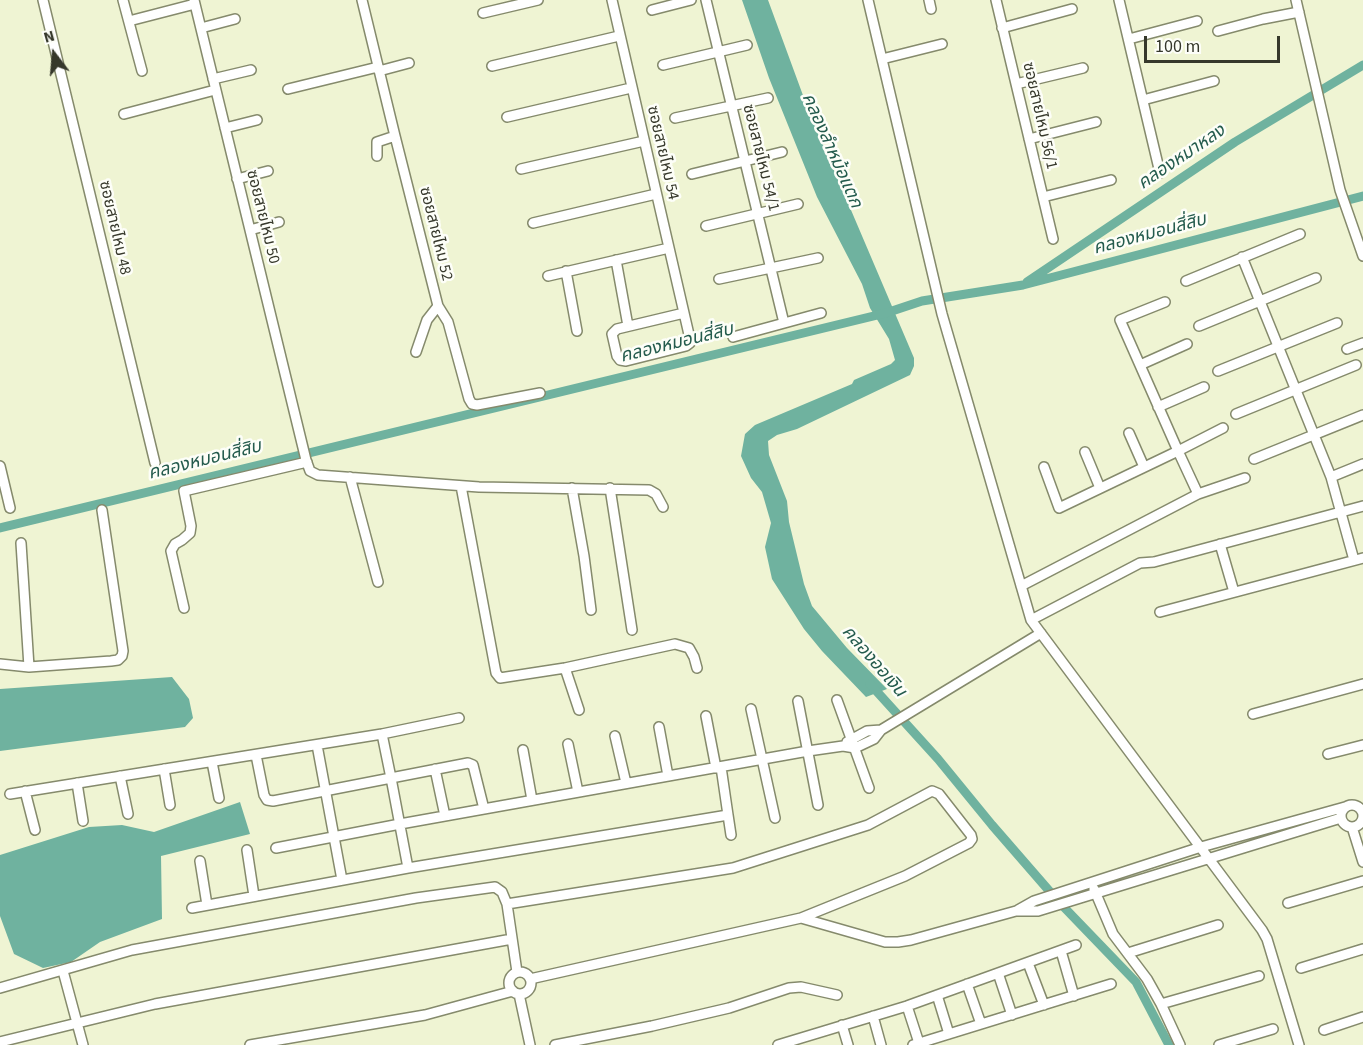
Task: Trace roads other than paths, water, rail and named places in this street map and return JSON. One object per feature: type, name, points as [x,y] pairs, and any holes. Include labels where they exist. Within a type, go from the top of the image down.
[{"type":"street","name":"ซอยสายไหม 48","points":[[43,0],[154,463]]},
{"type":"street","points":[[123,0],[142,71]]},
{"type":"street","name":"ซอยสายไหม 52","points":[[362,0],[438,306],[448,322],[472,405],[540,393]]},
{"type":"street","points":[[483,13],[538,0]]},
{"type":"street","name":"ซอยสายไหม 54","points":[[612,0],[690,343],[620,360],[612,334],[616,329],[628,326]]},
{"type":"street","points":[[652,10],[690,0]]},
{"type":"street","name":"ซอยสายไหม 54/1","points":[[706,0],[784,323]]},
{"type":"street","points":[[868,0],[942,314],[1031,620],[1267,939],[1299,1045]]},
{"type":"street","name":"ซอยสายไหม 56/1","points":[[996,0],[1053,239]]},
{"type":"street","points":[[1119,0],[1160,172]]},
{"type":"street","points":[[1296,0],[1340,190],[1363,256]]},
{"type":"street","points":[[129,21],[195,2]]},
{"type":"street","name":"ซอยสายไหม 50","points":[[195,2],[306,461]]},
{"type":"street","points":[[1002,28],[1072,9]]},
{"type":"street","points":[[1218,31],[1299,12]]},
{"type":"street","points":[[201,28],[235,19]]},
{"type":"street","points":[[1129,39],[1197,21]]},
{"type":"street","points":[[492,66],[619,36]]},
{"type":"street","points":[[882,59],[942,44]]},
{"type":"street","points":[[663,66],[747,45]]},
{"type":"street","points":[[288,89],[409,63]]},
{"type":"street","points":[[1016,84],[1083,68]]},
{"type":"street","points":[[213,79],[250,70]]},
{"type":"street","points":[[1143,100],[1214,81]]},
{"type":"street","points":[[507,117],[631,88]]},
{"type":"street","points":[[124,114],[215,90]]},
{"type":"street","points":[[675,118],[768,98]]},
{"type":"street","points":[[225,128],[256,120]]},
{"type":"street","points":[[1029,139],[1096,122]]},
{"type":"street","points":[[377,156],[377,142],[395,136]]},
{"type":"street","points":[[521,169],[644,141]]},
{"type":"street","points":[[692,174],[782,152]]},
{"type":"street","points":[[237,179],[268,171]]},
{"type":"street","points":[[1043,197],[1111,180]]},
{"type":"street","points":[[533,223],[656,194]]},
{"type":"street","points":[[706,226],[798,204]]},
{"type":"street","points":[[250,230],[279,222]]},
{"type":"street","points":[[1186,281],[1300,234]]},
{"type":"street","points":[[548,276],[669,248]]},
{"type":"street","points":[[1160,612],[1358,559],[1331,477],[1242,257]]},
{"type":"street","points":[[718,279],[818,258]]},
{"type":"street","points":[[616,260],[628,326],[684,314]]},
{"type":"street","points":[[566,271],[577,331]]},
{"type":"street","points":[[1200,326],[1316,278]]},
{"type":"street","points":[[1166,302],[1120,320],[1198,494]]},
{"type":"street","points":[[416,352],[427,320],[438,306]]},
{"type":"street","points":[[732,337],[821,314]]},
{"type":"street","points":[[1218,370],[1337,323]]},
{"type":"street","points":[[1347,349],[1363,343]]},
{"type":"street","points":[[1140,365],[1187,344]]},
{"type":"street","points":[[1236,414],[1356,365]]},
{"type":"street","points":[[1158,407],[1204,387]]},
{"type":"street","points":[[1254,459],[1363,415]]},
{"type":"street","points":[[1044,467],[1059,508],[1223,428]]},
{"type":"street","points":[[1129,433],[1144,467]]},
{"type":"street","points":[[1085,452],[1100,488]]},
{"type":"street","points":[[184,608],[171,551],[175,544],[190,533],[191,526],[184,491],[306,461],[313,474],[461,486],[649,490],[656,494],[663,507]]},
{"type":"street","points":[[1331,477],[1363,464]]},
{"type":"street","points":[[0,466],[10,508]]},
{"type":"street","points":[[350,477],[378,582]]},
{"type":"street","points":[[1021,586],[1198,494],[1245,478]]},
{"type":"street","points":[[461,486],[496,673],[500,678],[565,668],[675,644],[689,648],[697,668]]},
{"type":"street","points":[[572,488],[591,610]]},
{"type":"street","points":[[610,488],[632,630]]},
{"type":"street","points":[[1031,620],[1140,563],[1154,562],[1363,506]]},
{"type":"street","points":[[0,664],[29,667],[111,661],[118,660],[122,656],[102,510]]},
{"type":"street","points":[[21,543],[29,667]]},
{"type":"street","points":[[1220,544],[1234,592]]},
{"type":"street","points":[[276,848],[854,743],[867,730],[880,730],[891,724],[1041,633]]},
{"type":"street","points":[[565,668],[579,710]]},
{"type":"street","points":[[1253,714],[1363,684]]},
{"type":"street","points":[[837,700],[869,788]]},
{"type":"street","points":[[798,701],[818,805]]},
{"type":"street","points":[[751,709],[775,818]]},
{"type":"street","points":[[706,716],[719,767],[731,835]]},
{"type":"street","points":[[10,794],[382,734],[459,718]]},
{"type":"street","points":[[659,727],[668,776]]},
{"type":"street","points":[[382,734],[408,868]]},
{"type":"street","points":[[615,736],[626,783]]},
{"type":"street","points":[[568,744],[578,792]]},
{"type":"street","points":[[317,745],[342,880]]},
{"type":"street","points":[[1328,754],[1363,745]]},
{"type":"street","points":[[523,750],[532,800]]},
{"type":"street","points":[[256,754],[267,800],[273,801],[468,763],[473,765],[484,809]]},
{"type":"street","points":[[212,762],[219,798]]},
{"type":"street","points":[[164,769],[170,805]]},
{"type":"street","points":[[435,769],[445,816]]},
{"type":"street","points":[[120,776],[128,814]]},
{"type":"street","points":[[77,783],[83,821]]},
{"type":"street","points":[[26,791],[35,830]]},
{"type":"street","points":[[507,904],[733,868],[868,825],[932,791],[939,794],[971,835],[972,839],[969,843],[905,876],[801,918],[530,980]]},
{"type":"street","points":[[801,918],[885,942],[898,942],[1016,911],[1040,899],[1092,881],[1201,847],[1345,807],[1360,805],[1363,814],[1358,825],[1363,862]]},
{"type":"street","points":[[1341,818],[1345,807]]},
{"type":"street","points":[[192,908],[408,868],[728,815]]},
{"type":"street","points":[[1341,818],[1345,824],[1358,825]]},
{"type":"street","points":[[1016,911],[1045,909],[1341,818]]},
{"type":"street","points":[[247,850],[255,896]]},
{"type":"street","points":[[200,861],[207,905]]},
{"type":"street","points":[[1092,881],[1113,934],[1147,979],[1180,1045]]},
{"type":"street","points":[[1288,903],[1363,881]]},
{"type":"street","points":[[0,988],[132,950],[416,898],[495,887],[502,892],[507,904],[517,972]]},
{"type":"street","points":[[1128,953],[1218,926]]},
{"type":"street","points":[[0,1042],[155,1004],[512,939]]},
{"type":"street","points":[[781,1045],[907,1006],[1076,945]]},
{"type":"street","points":[[1301,968],[1363,949]]},
{"type":"street","points":[[1061,951],[1074,996]]},
{"type":"street","points":[[1028,963],[1044,1005]]},
{"type":"street","points":[[63,971],[83,1045]]},
{"type":"street","points":[[250,1045],[425,1015],[528,989],[530,980],[526,974],[517,972]]},
{"type":"street","points":[[517,972],[509,979],[509,986],[516,992],[530,1045]]},
{"type":"street","points":[[998,973],[1012,1015]]},
{"type":"street","points":[[1161,1004],[1259,976]]},
{"type":"street","points":[[967,984],[981,1024]]},
{"type":"street","points":[[907,1006],[916,1044],[1111,984]]},
{"type":"street","points":[[555,1045],[729,1008],[789,988],[801,987],[837,995]]},
{"type":"street","points":[[938,995],[950,1034]]},
{"type":"street","points":[[873,1016],[881,1045]]},
{"type":"street","points":[[1324,1030],[1363,1017]]},
{"type":"street","points":[[842,1025],[848,1045]]},
{"type":"street","points":[[1219,1045],[1273,1029]]},
{"type":"street","points":[[811,1035],[814,1045]]},
{"type":"water","points":[[742,0],[768,0],[808,109],[914,358],[914,366],[910,375],[768,441],[769,455],[787,501],[789,522],[804,584],[812,606],[847,648],[887,689],[866,697],[804,629],[772,579],[765,547],[771,523],[762,492],[751,478],[741,456],[745,434],[755,425],[852,384],[854,380],[891,364],[895,360],[889,339],[870,308],[862,284],[817,197],[769,78]]},
{"type":"water","points":[[172,677],[189,699],[193,718],[185,727],[0,751],[0,689]]},
{"type":"water","points":[[240,802],[250,834],[161,856],[162,919],[100,942],[71,962],[43,968],[14,954],[0,916],[0,855],[89,827],[122,825],[154,832]]},
{"type":"waterway","name":"คลองหมาหลง","points":[[1027,282],[1235,142],[1363,65]]},
{"type":"waterway","name":"คลองหมอนสี่สิบ","points":[[0,528],[886,313],[922,301],[1023,285],[1363,196]]},
{"type":"waterway","name":"คลองออเงิน","points":[[870,684],[938,759],[1058,901],[1136,982],[1169,1045]]},
{"type":"water label","name":"คลองลำหม้อแตก","points":[[831,151]]}]
